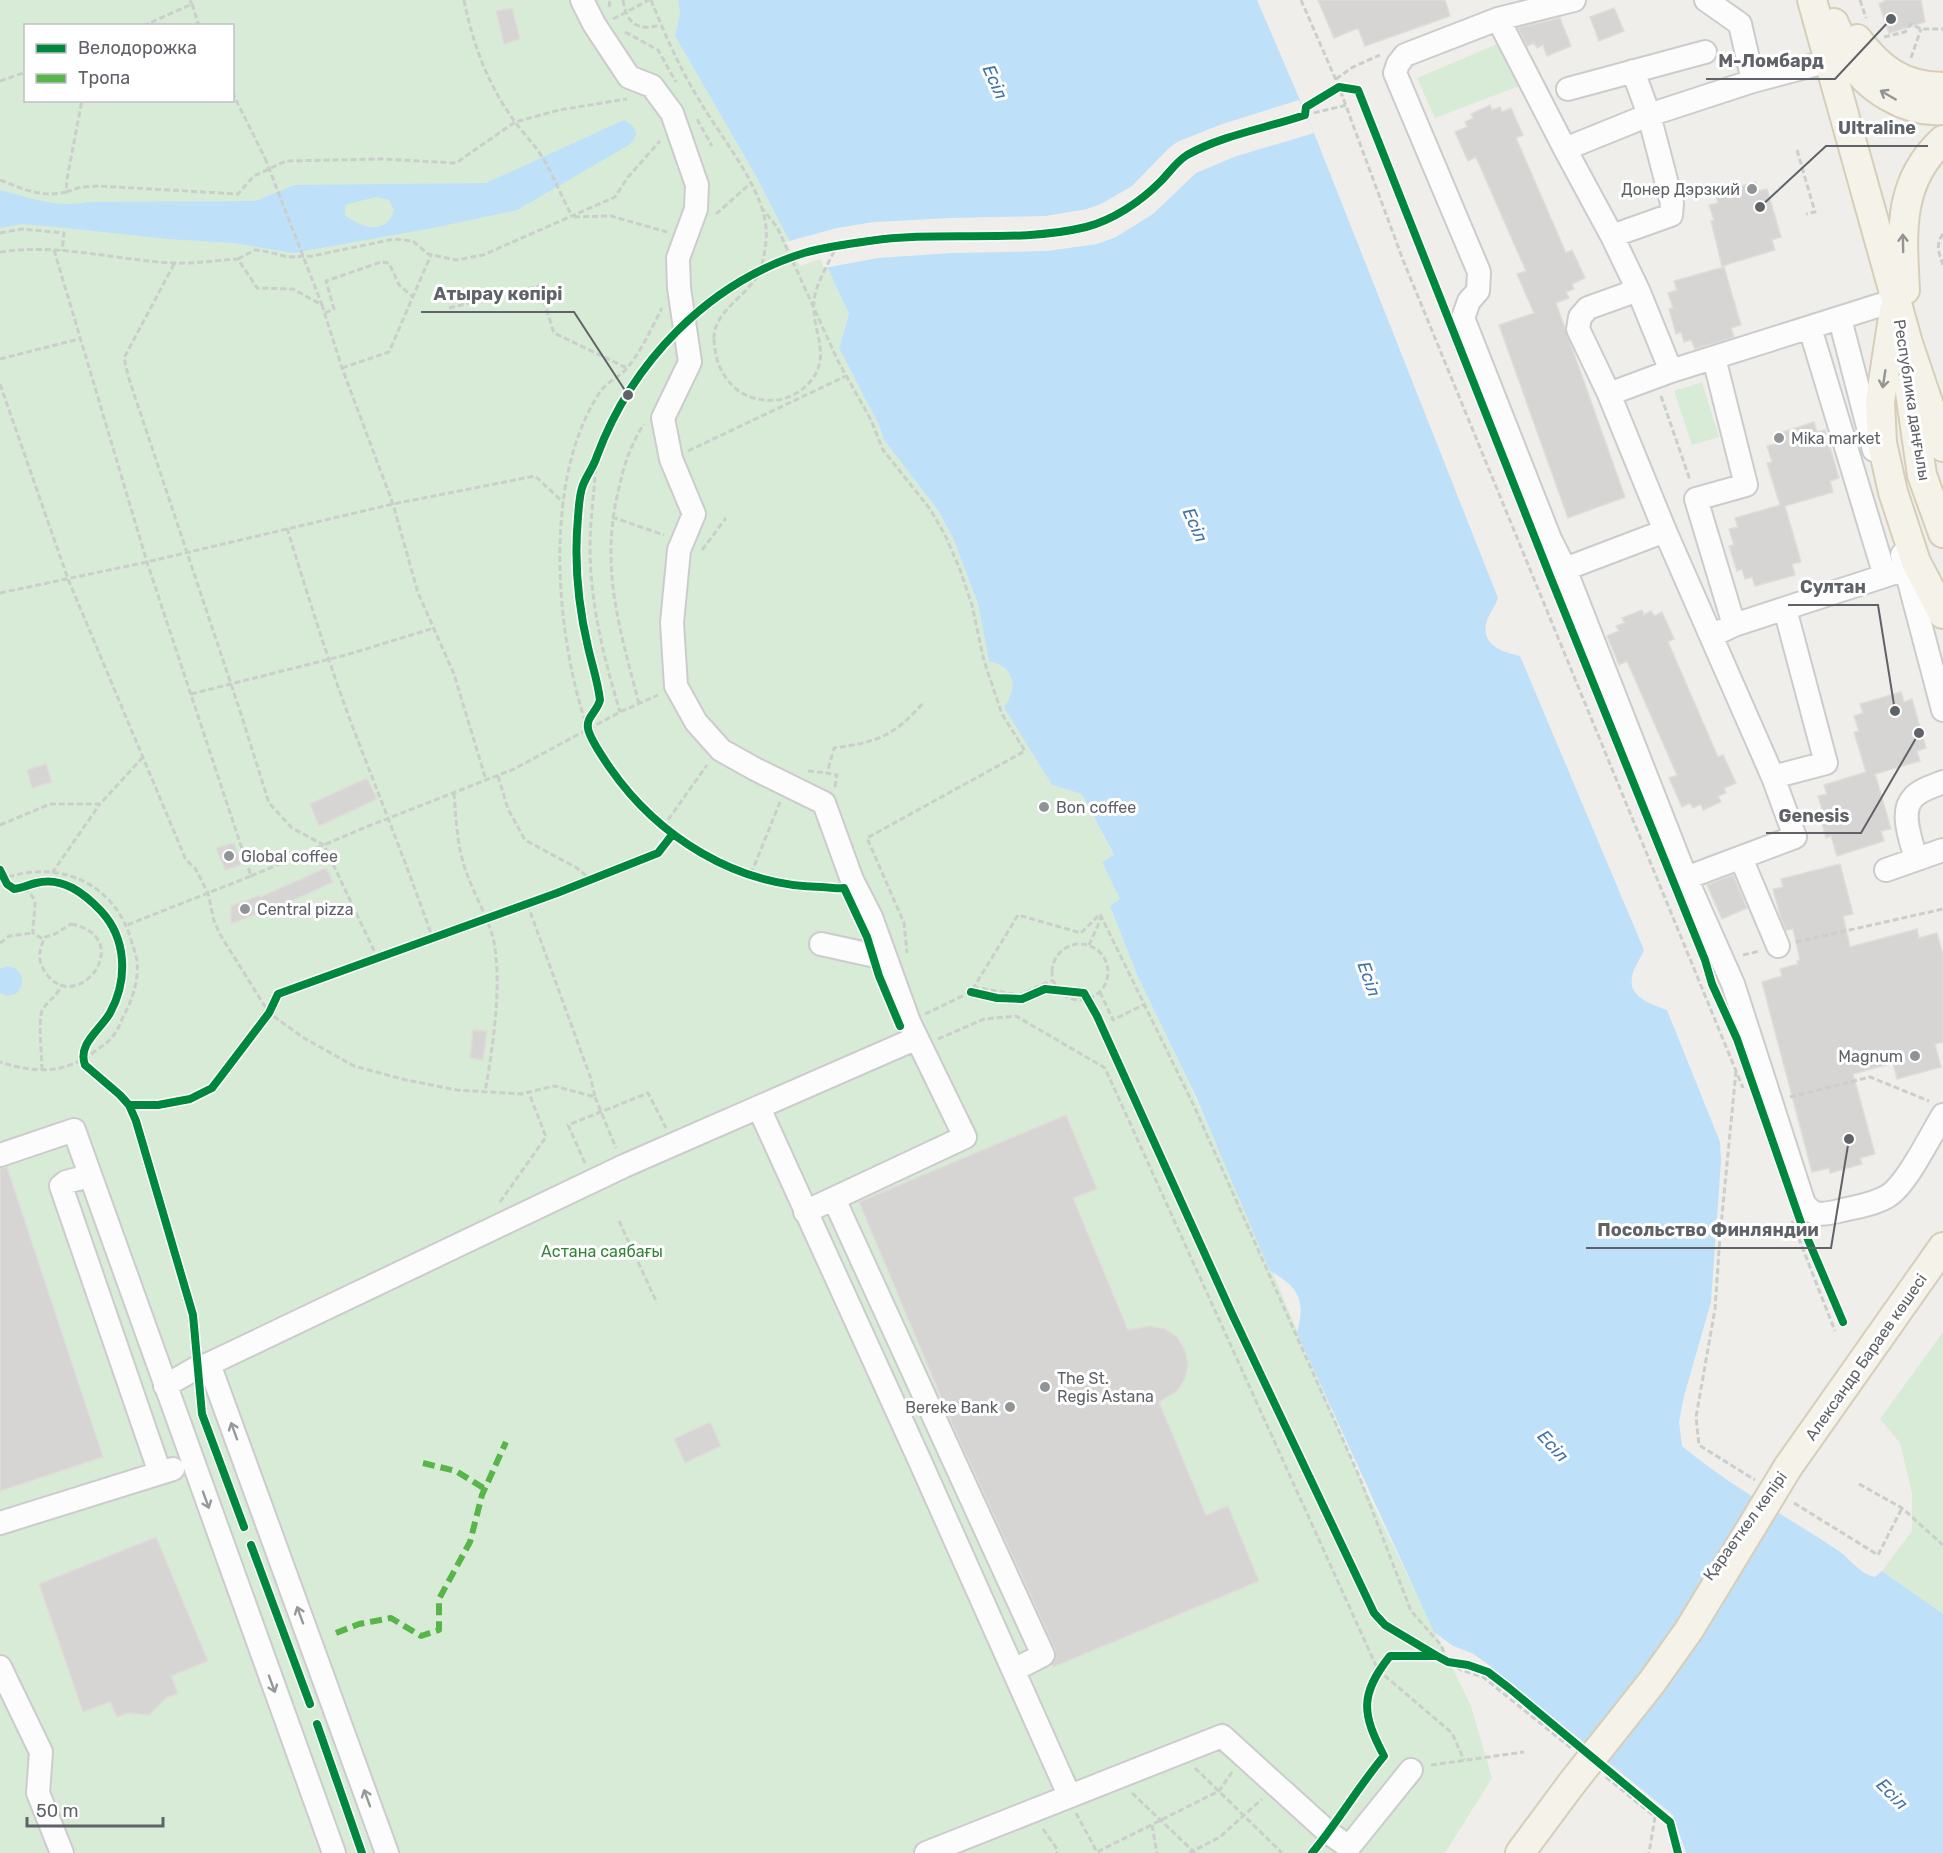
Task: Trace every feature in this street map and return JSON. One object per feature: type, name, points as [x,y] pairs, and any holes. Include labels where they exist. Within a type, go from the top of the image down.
[{"type":"main road","name":"Республика даңғылы","points":[[1812,0],[1908,343],[1943,447]]},
{"type":"main road","points":[[1825,0],[1880,65],[1895,75],[1913,82],[1932,87],[1943,87]]},
{"type":"main road","points":[[1825,0],[1849,57],[1859,72],[1874,87],[1906,104],[1930,110],[1943,110]]},
{"type":"main road","points":[[1908,343],[1902,236],[1906,204],[1916,173],[1943,140]]},
{"type":"main road","name":"Республика даңғылы","points":[[1896,300],[1922,475],[1943,533]]},
{"type":"main road","points":[[1896,300],[1880,402],[1882,443],[1893,492],[1902,569],[1943,614]]},
{"type":"main road","name":"Александр Бараев көшесі","points":[[1788,1467],[1943,1247]]},
{"type":"main road","points":[[1909,1296],[1943,1267]]},
{"type":"main road","name":"Қараөткел көпірі","points":[[1520,1853],[1572,1783],[1695,1595],[1788,1467]]},
{"type":"street","points":[[582,0],[594,24],[629,77],[652,86],[672,113],[697,185],[696,209],[678,258],[679,288],[690,362],[663,418],[670,459],[694,514],[680,550],[672,623],[676,686],[696,722],[721,750],[824,803],[852,880],[896,958],[919,1030],[965,1137],[805,1212]]},
{"type":"street","points":[[1574,0],[1498,19],[1405,55],[1398,64],[1395,73],[1479,272],[1478,291],[1469,301],[1463,318],[1550,539],[1565,569],[1686,878],[1732,984],[1803,1201],[1810,1211],[1818,1215],[1828,1214],[1878,1201],[1895,1191],[1939,1110]]},
{"type":"street","points":[[1706,0],[1740,24],[1753,81]]},
{"type":"street","points":[[1498,19],[1638,290],[1663,374]]},
{"type":"street","points":[[1568,89],[1705,52]]},
{"type":"street","points":[[1565,149],[1649,115],[1753,81],[1829,61]]},
{"type":"street","points":[[1612,236],[1671,215],[1672,203],[1649,115],[1633,71]]},
{"type":"street","points":[[1638,290],[1588,308],[1580,317],[1578,329],[1609,394],[1665,531],[1773,777],[1795,837],[1686,878]]},
{"type":"street","points":[[1609,394],[1663,374],[1896,300]]},
{"type":"street","points":[[1840,318],[1902,569],[1943,710]]},
{"type":"street","points":[[1810,328],[1902,569]]},
{"type":"street","points":[[1714,358],[1746,485],[1696,499],[1734,625]]},
{"type":"street","points":[[1565,569],[1665,531]]},
{"type":"street","points":[[1711,636],[1734,625],[1902,569]]},
{"type":"street","points":[[1773,777],[1826,763],[1785,609]]},
{"type":"street","points":[[1916,859],[1907,818],[1908,805],[1914,796],[1943,782]]},
{"type":"street","points":[[1886,870],[1943,850]]},
{"type":"street","points":[[1741,858],[1778,946]]},
{"type":"street","points":[[821,944],[896,958]]},
{"type":"street","points":[[165,1386],[198,1367],[209,1364],[624,1166],[759,1108],[919,1030]]},
{"type":"street","points":[[759,1108],[1014,1670],[1068,1796]]},
{"type":"street","points":[[0,1155],[74,1130],[334,1853]]},
{"type":"street","points":[[89,1176],[66,1182],[61,1186],[160,1473]]},
{"type":"street","points":[[834,1199],[1042,1655],[1014,1670]]},
{"type":"street","points":[[209,1364],[387,1853]]},
{"type":"street","points":[[0,1523],[192,1462]]},
{"type":"street","points":[[0,1667],[41,1752],[38,1793],[62,1853]]},
{"type":"street","points":[[926,1853],[1222,1737],[1329,1833],[1349,1847],[1411,1770]]},
{"type":"path","points":[[464,0],[471,34],[483,67],[515,122],[539,152],[572,217]]},
{"type":"path","points":[[623,0],[625,12],[632,23],[642,28],[661,25]]},
{"type":"path","points":[[651,0],[661,25],[700,101],[752,182],[761,207],[766,238],[760,272],[747,290],[722,315],[714,334],[717,362],[725,379],[741,393],[762,401],[784,399],[802,390],[815,378],[821,360],[821,340],[815,318],[814,300],[818,285],[837,245]]},
{"type":"path","points":[[1301,0],[1347,105],[1408,270],[1745,1091]]},
{"type":"path","points":[[1860,0],[1867,22]]},
{"type":"path","points":[[147,24],[191,2],[198,24]]},
{"type":"path","points":[[1880,38],[1905,32],[1911,24],[1921,29],[1943,28]]},
{"type":"path","points":[[1910,62],[1921,29]]},
{"type":"path","points":[[1331,92],[1353,67],[1380,56]]},
{"type":"path","points":[[0,81],[24,73]]},
{"type":"path","points":[[1338,83],[1348,88]]},
{"type":"path","points":[[234,96],[265,158],[325,313],[342,368],[393,504],[418,593],[454,674],[486,780]]},
{"type":"path","points":[[66,192],[82,102]]},
{"type":"path","points":[[0,180],[38,194],[55,195],[81,187],[99,186],[238,195],[255,176],[286,161],[383,159],[456,163],[515,122],[559,110],[611,102]]},
{"type":"path","points":[[1305,115],[1306,107],[1315,102]]},
{"type":"path","points":[[1293,119],[1347,105]]},
{"type":"path","points":[[0,252],[18,249],[54,250],[175,263],[238,259],[255,250],[288,257],[312,256],[394,239],[413,241],[431,255],[456,260],[483,255],[615,197],[628,177],[661,140]]},
{"type":"path","points":[[1797,150],[1815,212],[1806,214]]},
{"type":"path","points":[[761,207],[777,227],[846,376],[871,420],[884,450],[930,508],[945,535],[972,604],[984,661],[1002,714],[1025,751],[867,838],[904,922],[896,958]]},
{"type":"path","points":[[0,233],[22,229],[64,233],[62,251]]},
{"type":"path","points":[[1943,234],[1938,248],[1943,265]]},
{"type":"path","points":[[827,248],[849,244]]},
{"type":"path","points":[[54,250],[147,562],[251,876]]},
{"type":"path","points":[[342,368],[389,352],[431,255]]},
{"type":"path","points":[[742,282],[797,256]]},
{"type":"path","points":[[238,259],[257,288],[293,290],[322,305]]},
{"type":"path","points":[[325,313],[334,309],[326,281],[381,262],[389,263],[399,285],[412,297]]},
{"type":"path","points":[[175,263],[124,358],[269,803],[292,828],[324,845],[378,959]]},
{"type":"path","points":[[449,308],[539,286],[554,333],[627,368]]},
{"type":"path","points":[[594,740],[588,730],[572,675],[564,629],[560,584],[563,502],[578,433],[601,390],[627,368],[666,299]]},
{"type":"path","points":[[0,359],[80,339]]},
{"type":"path","points":[[1663,374],[1696,499]]},
{"type":"path","points":[[670,459],[846,376]]},
{"type":"path","points":[[0,384],[68,579],[186,860],[195,868],[208,893],[214,921],[221,936],[269,1013],[304,1038],[354,1066],[406,1080],[457,1090],[521,1094],[554,1086],[595,1097]]},
{"type":"path","points":[[639,704],[614,600],[609,559],[612,517],[626,457],[645,423]]},
{"type":"path","points":[[587,478],[600,448]]},
{"type":"path","points":[[596,459],[590,546],[591,576],[601,645],[620,712]]},
{"type":"path","points":[[0,593],[147,562],[393,504],[536,476],[563,502]]},
{"type":"path","points":[[612,517],[683,542]]},
{"type":"path","points":[[699,559],[703,549],[726,518]]},
{"type":"path","points":[[286,528],[321,639],[433,939]]},
{"type":"path","points":[[191,694],[346,655],[434,628]]},
{"type":"path","points":[[127,925],[498,776],[620,712],[665,692]]},
{"type":"path","points":[[827,773],[834,748],[865,744],[888,734],[906,722],[924,702]]},
{"type":"path","points":[[588,730],[588,720],[592,714]]},
{"type":"path","points":[[52,873],[100,804],[143,757]]},
{"type":"path","points":[[663,827],[712,758]]},
{"type":"path","points":[[801,770],[837,775],[834,794]]},
{"type":"path","points":[[498,776],[508,809],[525,840],[577,868],[591,880]]},
{"type":"path","points":[[454,793],[459,848],[466,872],[494,940],[496,986],[494,1041],[485,1092]]},
{"type":"path","points":[[751,874],[783,795]]},
{"type":"path","points":[[0,825],[50,804],[100,804]]},
{"type":"path","points":[[0,870],[6,883]]},
{"type":"path","points":[[0,1062],[19,1068],[42,1070],[60,1069],[84,1063],[112,1038],[132,1001],[137,962],[127,925],[106,895],[74,876],[38,871],[6,883]]},
{"type":"path","points":[[741,871],[762,877]]},
{"type":"path","points":[[582,883],[600,876]]},
{"type":"path","points":[[6,883],[25,887],[37,883]]},
{"type":"path","points":[[25,887],[36,904],[32,922],[33,933]]},
{"type":"path","points":[[517,907],[537,900]]},
{"type":"path","points":[[527,903],[591,1079],[595,1097],[624,1166]]},
{"type":"path","points":[[1690,960],[1722,961],[1943,909]]},
{"type":"path","points":[[919,1030],[972,990],[1018,915],[1081,933],[1100,914],[1194,1106],[1354,1465],[1412,1611],[1441,1645],[1448,1662]]},
{"type":"path","points":[[475,923],[496,915]]},
{"type":"path","points":[[1089,945],[1101,918]]},
{"type":"path","points":[[71,924],[90,931],[97,938],[101,947],[99,967],[85,982],[75,985],[55,982],[47,975],[39,956],[44,940],[45,937],[71,924]]},
{"type":"path","points":[[0,943],[9,936],[33,933],[44,940]]},
{"type":"path","points":[[422,943],[443,935]]},
{"type":"path","points":[[1058,989],[1053,980],[1052,971],[1057,954],[1071,945],[1080,943],[1089,945],[1097,949],[1107,965],[1108,975],[1100,992],[1087,998]]},
{"type":"path","points":[[367,963],[389,955]]},
{"type":"path","points":[[972,990],[1019,995],[1053,980]]},
{"type":"path","points":[[42,1070],[41,1013],[48,1003],[58,996],[62,984]]},
{"type":"path","points":[[972,990],[997,998],[1022,999],[1045,988],[1058,989],[1084,993],[1092,1007]]},
{"type":"path","points":[[1100,992],[1113,1020],[1145,1004]]},
{"type":"path","points":[[262,1023],[274,1004]]},
{"type":"path","points":[[919,1030],[924,1004]]},
{"type":"path","points":[[919,1030],[1016,1016],[1105,1068],[1377,1674],[1452,1733],[1464,1760]]},
{"type":"path","points":[[84,1063],[86,1045]]},
{"type":"path","points":[[1736,1070],[1715,1309],[1696,1417],[1699,1445],[1758,1482]]},
{"type":"path","points":[[1785,1098],[1870,1077],[1927,1100],[1939,1110]]},
{"type":"path","points":[[500,1202],[546,1137],[529,1092]]},
{"type":"path","points":[[586,1165],[568,1125],[648,1093],[668,1133]]},
{"type":"path","points":[[1793,1213],[1815,1256]]},
{"type":"path","points":[[1793,1213],[1835,1331]]},
{"type":"path","points":[[619,1221],[657,1303]]},
{"type":"path","points":[[1859,1484],[1905,1511],[1943,1545]]},
{"type":"path","points":[[1788,1500],[1878,1555],[1905,1511]]},
{"type":"path","points":[[1905,1511],[1920,1512]]},
{"type":"path","points":[[1437,1656],[1461,1670],[1484,1677],[1574,1750]]},
{"type":"path","points":[[1448,1662],[1468,1665],[1488,1672],[1583,1749]]},
{"type":"path","points":[[1377,1674],[1384,1663]]},
{"type":"path","points":[[1439,1763],[1524,1752]]},
{"type":"path","points":[[1179,1753],[1282,1853]]},
{"type":"path","points":[[1068,1796],[1097,1852],[1219,1791],[1244,1756]]},
{"type":"path","points":[[1605,1772],[1661,1814]]},
{"type":"path","points":[[1605,1772],[1656,1817],[1649,1853]]},
{"type":"path","points":[[1116,1777],[1195,1853]]},
{"type":"path","points":[[1189,1853],[1220,1837],[1277,1786]]},
{"type":"path","points":[[1033,1810],[1057,1849],[1057,1853]]},
{"type":"path","points":[[1152,1824],[1157,1853]]},
{"type":"green space","name":"Астана саябағы","points":[[0,0],[678,0],[680,14],[675,36],[753,171],[790,242],[822,256],[849,314],[839,348],[879,425],[884,440],[937,509],[953,538],[978,604],[989,661],[1004,668],[1012,679],[1012,692],[1005,707],[1052,785],[1082,794],[1114,856],[1120,899],[1110,906],[1137,975],[1248,1215],[1359,1476],[1471,1706],[1492,1778],[1445,1853],[0,1853]]},
{"type":"green space","points":[[1502,42],[1519,86],[1435,118],[1417,78]]},
{"type":"green space","points":[[1702,382],[1719,437],[1692,445],[1674,391]]},
{"type":"green space","points":[[1943,1332],[1943,1614],[1882,1571],[1912,1531],[1912,1493],[1900,1443],[1880,1419]]},
{"type":"water","name":"Есіл","points":[[678,0],[1257,0],[1314,133],[1498,598],[1487,621],[1487,638],[1495,647],[1520,656],[1644,950],[1633,974],[1634,990],[1642,999],[1667,1010],[1720,1142],[1721,1161],[1711,1302],[1684,1396],[1679,1422],[1682,1446],[1739,1488],[1839,1551],[1865,1573],[1875,1577],[1882,1571],[1943,1614],[1943,1853],[1686,1853],[1673,1815],[1485,1662],[1472,1653],[1453,1646],[1434,1632],[1297,1333],[1301,1312],[1298,1296],[1288,1283],[1270,1271],[1196,1097],[1137,975],[1110,906],[1120,899],[1102,862],[1114,855],[1082,794],[1052,785],[1004,707],[1012,692],[1012,679],[1004,668],[989,661],[978,604],[953,538],[937,509],[884,440],[879,425],[839,348],[849,314],[822,256],[790,242],[753,171],[675,36],[680,14]]},
{"type":"water","points":[[624,120],[636,131],[629,145],[517,210],[433,228],[293,253],[234,243],[168,239],[21,224],[0,228],[0,190],[45,202],[77,204],[255,201],[295,185],[486,183]],"holes":[[[376,197],[389,200],[394,210],[385,224],[365,226],[345,215],[345,206],[348,204]]]},
{"type":"water","points":[[7,966],[20,973],[22,981],[16,994],[7,996],[0,993],[0,969]]},
{"type":"pier","points":[[1299,100],[1314,133],[1234,157],[1196,173],[1153,214],[1116,237],[1097,244],[1048,251],[952,253],[878,258],[824,268],[820,259],[800,266],[786,242],[837,228],[874,222],[1046,216],[1087,209],[1101,204],[1132,186],[1177,142],[1222,124]]},
{"type":"building","points":[[1318,0],[1445,0],[1450,16],[1365,46],[1358,28],[1334,38]]},
{"type":"building","points":[[1886,0],[1921,0],[1925,22],[1889,33],[1879,4]]},
{"type":"building","points":[[512,8],[520,39],[504,44],[496,11]]},
{"type":"building","points":[[1614,8],[1624,31],[1599,41],[1590,17]]},
{"type":"building","points":[[1560,18],[1571,46],[1547,56],[1543,45],[1537,48],[1534,43],[1527,46],[1518,28]]},
{"type":"building","points":[[1490,105],[1492,110],[1500,107],[1502,112],[1511,108],[1523,135],[1516,138],[1566,253],[1572,250],[1585,278],[1572,284],[1574,289],[1566,292],[1569,298],[1556,303],[1625,497],[1568,518],[1499,325],[1534,313],[1517,274],[1526,271],[1476,157],[1468,161],[1455,132],[1467,127],[1465,122],[1473,118],[1471,114]]},
{"type":"building","points":[[1756,182],[1759,191],[1767,189],[1781,237],[1772,240],[1775,250],[1722,266],[1709,205],[1718,203],[1715,193]]},
{"type":"building","points":[[1724,267],[1741,325],[1731,328],[1734,337],[1695,349],[1691,340],[1684,342],[1681,332],[1676,334],[1669,309],[1673,308],[1668,293],[1677,290],[1674,281]]},
{"type":"building","points":[[1814,422],[1817,432],[1825,430],[1839,478],[1830,481],[1833,492],[1785,506],[1801,562],[1792,564],[1795,575],[1755,586],[1752,577],[1745,579],[1742,569],[1737,571],[1729,546],[1734,545],[1729,529],[1738,527],[1735,518],[1780,505],[1767,463],[1772,462],[1767,446],[1775,444],[1773,435]]},
{"type":"building","points":[[1642,610],[1644,615],[1651,611],[1654,616],[1662,612],[1674,639],[1668,642],[1718,757],[1723,755],[1736,783],[1724,788],[1726,793],[1718,796],[1721,802],[1703,810],[1701,804],[1693,808],[1690,803],[1682,807],[1669,778],[1677,775],[1627,661],[1619,665],[1607,636],[1619,631],[1616,626],[1625,623],[1622,618]]},
{"type":"building","points":[[1901,692],[1904,702],[1912,699],[1926,748],[1917,751],[1920,761],[1875,774],[1891,829],[1881,831],[1884,841],[1837,856],[1831,836],[1826,838],[1819,813],[1823,812],[1818,796],[1827,794],[1824,785],[1866,772],[1854,732],[1859,731],[1854,716],[1863,713],[1860,704]]},
{"type":"building","points":[[46,764],[52,782],[32,788],[27,770]]},
{"type":"building","points":[[367,778],[377,799],[319,826],[310,804]]},
{"type":"building","name":"Global coffee","points":[[234,843],[241,865],[225,870],[216,848]]},
{"type":"building","points":[[1840,864],[1853,914],[1843,916],[1850,947],[1917,929],[1919,938],[1937,933],[1943,955],[1943,1042],[1935,1044],[1941,1067],[1897,1079],[1893,1063],[1853,1074],[1875,1154],[1860,1158],[1862,1164],[1830,1173],[1829,1168],[1812,1172],[1762,982],[1782,976],[1780,969],[1798,964],[1797,961],[1800,960],[1793,929],[1786,930],[1773,889],[1783,887],[1781,879]]},
{"type":"building","points":[[326,868],[333,882],[275,909],[274,907],[231,924],[231,906],[260,895],[260,897]]},
{"type":"building","points":[[1733,875],[1747,908],[1722,919],[1707,885]]},
{"type":"building","points":[[473,1030],[487,1031],[483,1060],[470,1058]]},
{"type":"building","points":[[1066,1115],[1097,1189],[1073,1198],[1128,1330],[1150,1326],[1165,1329],[1177,1337],[1185,1350],[1188,1364],[1185,1379],[1177,1391],[1159,1402],[1206,1515],[1228,1506],[1259,1581],[1053,1667],[1052,1664],[1056,1657],[1055,1649],[954,1428],[859,1202]]},
{"type":"building","points":[[7,1167],[103,1457],[0,1491],[0,1168]]},
{"type":"building","points":[[710,1422],[721,1446],[685,1463],[674,1439]]},
{"type":"building","points":[[156,1537],[208,1661],[171,1676],[178,1694],[167,1697],[149,1715],[128,1713],[117,1717],[110,1702],[83,1712],[39,1584]]},
{"type":"marked path","points":[[336,1633],[359,1624],[391,1618],[421,1636],[439,1630],[439,1599],[470,1542],[482,1495],[506,1442]]},
{"type":"marked path","points":[[423,1463],[456,1471],[485,1489]]},
{"type":"cycle path","points":[[900,1026],[879,976],[867,937],[844,888],[789,884],[759,878],[702,853],[675,836],[651,816],[610,768],[591,737],[588,724],[600,700],[579,599],[577,566],[579,501],[585,481],[612,422],[631,389],[653,358],[678,330],[736,284],[769,266],[804,253],[869,241],[923,237],[1033,235],[1086,227],[1106,220],[1135,203],[1187,155],[1230,137],[1305,115],[1306,107],[1339,87],[1358,90],[1705,960],[1712,984],[1737,1039],[1801,1223],[1843,1322]]},
{"type":"cycle path","points":[[129,1105],[158,1105],[190,1099],[212,1088],[269,1013],[278,994],[557,893],[658,853],[672,835]]},
{"type":"cycle path","points":[[0,870],[7,884],[14,889],[46,881],[64,884],[80,892],[101,911],[116,934],[122,960],[120,987],[110,1013],[91,1037],[83,1057],[85,1065],[129,1105],[136,1121],[193,1315],[202,1414],[244,1527]]},
{"type":"cycle path","points":[[971,992],[997,998],[1022,999],[1045,989],[1084,993],[1097,1016],[1232,1314],[1374,1613],[1385,1625],[1437,1656]]},
{"type":"cycle path","points":[[251,1545],[310,1704]]},
{"type":"cycle path","points":[[1312,1853],[1384,1756],[1371,1728],[1367,1705],[1373,1682],[1390,1656],[1437,1656],[1448,1662],[1468,1665],[1488,1672],[1670,1822],[1678,1853]]},
{"type":"cycle path","points":[[317,1724],[362,1853]]},
{"type":"place","name":"М-Ломбард","points":[[1891,19]]},
{"type":"place","name":"Донер Дэрзкий","points":[[1752,189]]},
{"type":"place","name":"Ultraline","points":[[1760,207]]},
{"type":"place","name":"Атырау көпірі","points":[[628,395]]},
{"type":"place","name":"Mika market","points":[[1779,438]]},
{"type":"place","name":"Султан","points":[[1895,711]]},
{"type":"place","name":"Genesis","points":[[1919,733]]},
{"type":"place","name":"Bon coffee","points":[[1044,807]]},
{"type":"place","name":"Global coffee","points":[[229,856]]},
{"type":"place","name":"Central pizza","points":[[245,909]]},
{"type":"place","name":"Magnum","points":[[1915,1056]]},
{"type":"place","name":"Посольство Финляндии","points":[[1849,1139]]},
{"type":"place","name":"The St. Regis Astana","points":[[1045,1387]]},
{"type":"place","name":"Bereke Bank","points":[[1010,1407]]}]
